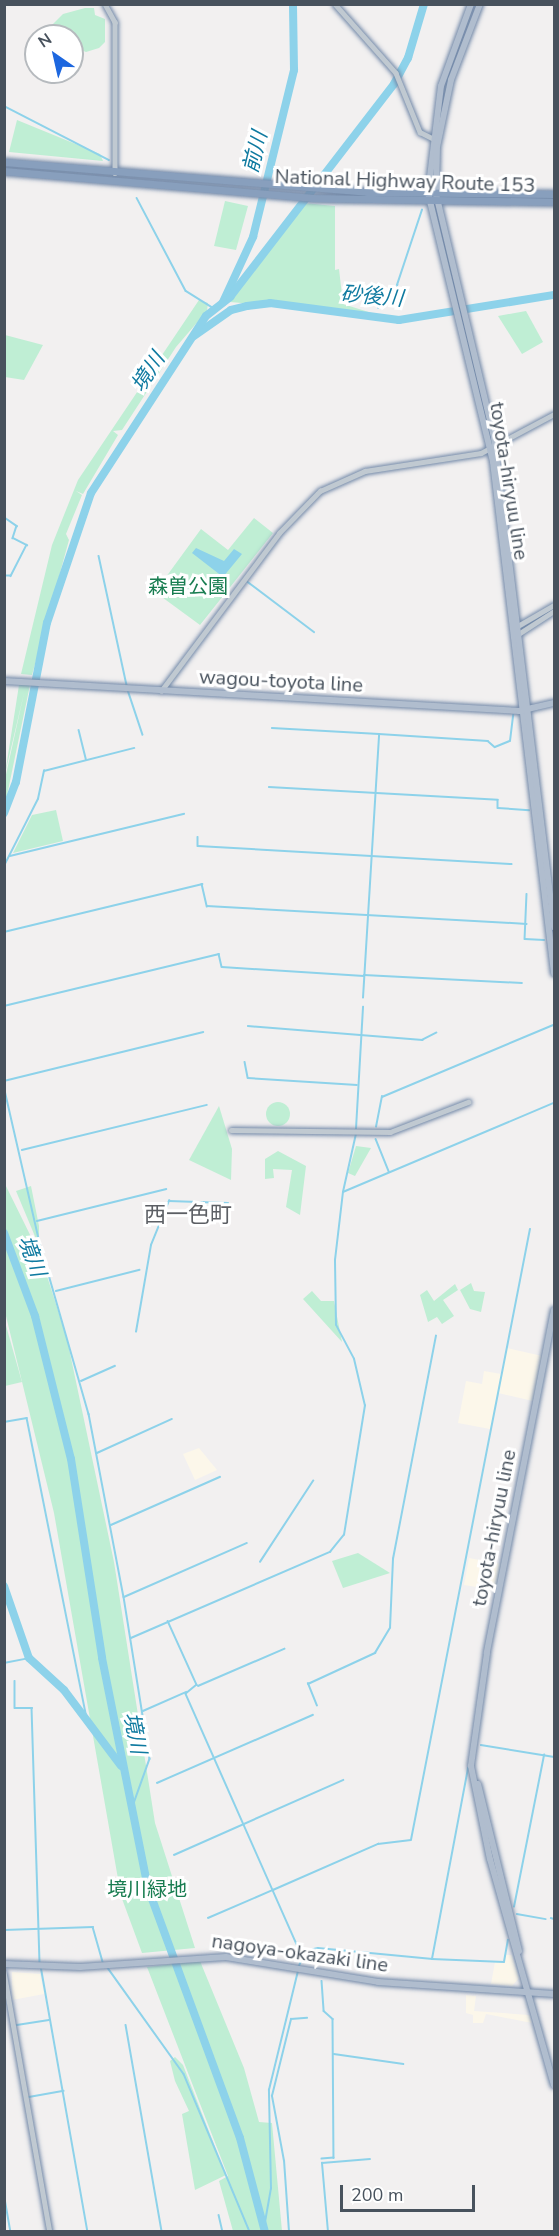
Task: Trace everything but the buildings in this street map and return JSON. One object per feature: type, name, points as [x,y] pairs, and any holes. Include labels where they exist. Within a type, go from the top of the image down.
[{"type":"highway","name":"National Highway Route 153","points":[[4,162],[210,181],[349,190],[432,194],[555,194]]},
{"type":"highway","name":"National Highway Route 153","points":[[4,171],[207,190],[347,200],[555,202]]},
{"type":"main road","name":"toyota-hiryuu line","points":[[471,4],[447,64],[432,138],[432,194],[493,449],[526,710],[555,973]]},
{"type":"main road","name":"toyota-hiryuu line","points":[[432,194],[437,147],[451,80],[480,4]]},
{"type":"main road","name":"wagou-toyota line","points":[[4,681],[526,710],[555,703]]},
{"type":"main road","name":"toyota-hiryuu line","points":[[526,710],[555,927]]},
{"type":"main road","name":"toyota-hiryuu line","points":[[555,1310],[471,1754],[519,1960],[555,2085]]},
{"type":"main road","name":"nagoya-okazaki line","points":[[4,1964],[80,1967],[197,1956],[378,1982],[555,1994]]},
{"type":"street","points":[[105,4],[115,22],[115,173]]},
{"type":"street","points":[[335,4],[386,62],[404,87],[420,132],[432,138]]},
{"type":"street","points":[[161,691],[279,533],[320,491],[365,471],[493,449],[555,414]]},
{"type":"street","points":[[516,627],[555,605]]},
{"type":"street","points":[[517,635],[555,611]]},
{"type":"street","points":[[231,1130],[390,1132],[468,1102]]},
{"type":"street","points":[[4,1972],[50,2232]]},
{"type":"shaded area","points":[[507,1348],[542,1356],[533,1401],[498,1393],[490,1429],[458,1423],[466,1381],[482,1384],[484,1371],[501,1374]]},
{"type":"shaded area","points":[[199,1448],[217,1470],[195,1480],[183,1454]]},
{"type":"shaded area","points":[[469,1558],[501,1564],[496,1590],[464,1585]]},
{"type":"shaded area","points":[[506,1955],[512,1955],[519,1978],[512,1986],[491,1984],[495,1962],[504,1963]]},
{"type":"shaded area","points":[[12,1972],[40,1974],[44,1994],[12,2000]]},
{"type":"shaded area","points":[[466,1995],[476,1996],[474,2011],[529,2015],[532,2023],[486,2014],[483,2023],[473,2023],[473,2015],[466,2013]]},
{"type":"green space","points":[[94,8],[95,15],[105,19],[105,42],[99,48],[84,51],[84,24],[53,24],[63,14]]},
{"type":"green space","points":[[17,120],[100,154],[103,161],[9,152]]},
{"type":"green space","points":[[225,201],[248,206],[236,250],[214,246]]},
{"type":"green space","points":[[304,203],[335,206],[335,270],[339,269],[343,304],[375,314],[230,302]]},
{"type":"green space","points":[[199,300],[208,303],[207,311],[176,347],[122,430],[113,431],[118,435],[83,494],[76,491],[82,495],[66,534],[69,540],[32,675],[21,674],[52,545],[78,480]]},
{"type":"green space","points":[[526,311],[543,342],[522,354],[498,316]]},
{"type":"green space","points":[[5,335],[43,345],[24,380],[5,377]]},
{"type":"green space","name":"森曽公園","points":[[254,518],[273,533],[200,625],[155,592],[201,529],[228,550]]},
{"type":"green space","points":[[19,685],[30,685],[5,805],[5,779],[24,693],[5,774]]},
{"type":"green space","points":[[56,810],[63,841],[13,853],[32,815]]},
{"type":"green space","points":[[278,1102],[286,1106],[290,1114],[286,1122],[278,1126],[270,1122],[266,1114],[270,1106]]},
{"type":"green space","points":[[219,1106],[232,1149],[231,1180],[189,1160]]},
{"type":"green space","points":[[356,1146],[371,1148],[355,1176],[348,1173]]},
{"type":"green space","points":[[278,1151],[306,1166],[300,1215],[286,1207],[292,1170],[273,1169],[274,1178],[265,1179],[265,1159]]},
{"type":"green space","name":"境川緑地","points":[[4,1182],[41,1257],[67,1339],[114,1562],[155,1823],[195,1948],[142,1953],[121,1896],[54,1513],[5,1312]]},
{"type":"green space","points":[[31,1186],[39,1226],[39,1246],[16,1191]]},
{"type":"green space","points":[[471,1283],[474,1291],[485,1292],[481,1312],[470,1309],[460,1290]]},
{"type":"green space","points":[[455,1284],[458,1290],[443,1300],[454,1316],[442,1324],[437,1317],[428,1322],[420,1295],[427,1290],[434,1301]]},
{"type":"green space","points":[[312,1291],[321,1301],[334,1301],[342,1342],[303,1299]]},
{"type":"green space","points":[[5,1322],[22,1382],[4,1386]]},
{"type":"green space","points":[[358,1553],[390,1573],[343,1588],[332,1561]]},
{"type":"green space","points":[[200,1961],[244,2068],[259,2122],[272,2123],[282,2231],[233,2231],[219,2181],[228,2176],[147,1967]]},
{"type":"green space","points":[[175,2057],[183,2065],[226,2175],[195,2190],[182,2114],[189,2111],[175,2081],[170,2061]]},
{"type":"water","points":[[196,548],[224,561],[234,549],[242,554],[223,577],[192,553]]},
{"type":"waterway","name":"前川","points":[[223,302],[253,237],[294,70],[293,4]]},
{"type":"waterway","name":"境川","points":[[4,813],[16,782],[47,623],[91,493],[206,316],[230,297],[394,84],[408,58],[424,4]]},
{"type":"waterway","points":[[4,106],[109,160]]},
{"type":"waterway","points":[[137,198],[186,291],[213,308]]},
{"type":"waterway","points":[[378,308],[397,285],[422,210]]},
{"type":"waterway","name":"砂後川","points":[[194,336],[231,310],[270,303],[399,320],[554,295]]},
{"type":"waterway","points":[[4,517],[17,526],[13,538],[27,545],[11,576],[4,576]]},
{"type":"waterway","points":[[99,556],[127,686]]},
{"type":"waterway","points":[[248,582],[314,632]]},
{"type":"waterway","points":[[128,690],[143,735]]},
{"type":"waterway","points":[[363,998],[379,734],[488,741],[495,747],[510,741],[513,715]]},
{"type":"waterway","points":[[272,728],[379,734]]},
{"type":"waterway","points":[[79,730],[86,759]]},
{"type":"waterway","points":[[4,866],[38,799],[44,771],[134,748]]},
{"type":"waterway","points":[[269,787],[498,800],[498,808],[529,810]]},
{"type":"waterway","points":[[10,856],[184,814]]},
{"type":"waterway","points":[[198,837],[198,846],[511,864]]},
{"type":"waterway","points":[[4,932],[202,884],[207,906],[526,924]]},
{"type":"waterway","points":[[527,894],[525,939],[544,940]]},
{"type":"waterway","points":[[4,1006],[219,954],[222,967],[364,976]]},
{"type":"waterway","points":[[364,975],[522,983]]},
{"type":"waterway","points":[[356,1129],[363,1007]]},
{"type":"waterway","points":[[376,1127],[382,1097],[553,1025]]},
{"type":"waterway","points":[[248,1026],[422,1040],[436,1033]]},
{"type":"waterway","points":[[4,1081],[203,1032]]},
{"type":"waterway","points":[[245,1062],[248,1078],[357,1085]]},
{"type":"waterway","points":[[4,1086],[41,1247],[89,1414],[124,1597],[150,1759],[131,1812]]},
{"type":"waterway","points":[[131,1638],[330,1552],[344,1535],[365,1406],[354,1359],[336,1325],[335,1260],[343,1192],[554,1103]]},
{"type":"waterway","points":[[22,1150],[207,1105]]},
{"type":"waterway","points":[[343,1192],[356,1134]]},
{"type":"waterway","points":[[376,1139],[389,1172]]},
{"type":"waterway","points":[[37,1221],[166,1189]]},
{"type":"waterway","points":[[136,1332],[151,1245],[169,1201],[228,1203]]},
{"type":"waterway","points":[[273,1890],[378,1844],[411,1840],[530,1229]]},
{"type":"waterway","name":"境川","points":[[4,1233],[35,1316],[71,1459],[102,1658],[148,1888],[240,2138],[265,2232]]},
{"type":"waterway","points":[[56,1291],[139,1270]]},
{"type":"waterway","points":[[317,1706],[308,1684],[375,1653],[390,1628],[393,1559],[436,1336]]},
{"type":"waterway","points":[[81,1381],[115,1366]]},
{"type":"waterway","points":[[4,1422],[27,1418],[87,1719]]},
{"type":"waterway","points":[[97,1453],[172,1419]]},
{"type":"waterway","points":[[111,1525],[220,1477]]},
{"type":"waterway","points":[[260,1562],[313,1481]]},
{"type":"waterway","points":[[124,1597],[247,1543]]},
{"type":"waterway","points":[[4,1586],[29,1658],[64,1690],[121,1766]]},
{"type":"waterway","points":[[168,1621],[197,1685],[186,1694],[301,1954]]},
{"type":"waterway","points":[[198,1686],[284,1649]]},
{"type":"waterway","points":[[4,1663],[29,1658]]},
{"type":"waterway","points":[[15,1681],[15,1708],[32,1708],[40,1962]]},
{"type":"waterway","points":[[143,1711],[186,1692]]},
{"type":"waterway","points":[[157,1783],[313,1715]]},
{"type":"waterway","points":[[481,1745],[554,1757]]},
{"type":"waterway","points":[[514,1907],[544,1755]]},
{"type":"waterway","points":[[299,1966],[305,1951],[318,1948],[432,1959],[468,1768]]},
{"type":"waterway","points":[[174,1855],[343,1780]]},
{"type":"waterway","points":[[208,1918],[273,1890]]},
{"type":"waterway","points":[[517,1914],[546,1919]]},
{"type":"waterway","points":[[4,1930],[93,1927],[103,1962]]},
{"type":"waterway","points":[[432,1959],[504,1962],[508,1940]]},
{"type":"waterway","points":[[41,1966],[88,2232]]},
{"type":"waterway","points":[[108,1968],[184,2074],[250,2232]]},
{"type":"waterway","points":[[264,2228],[271,2189],[269,2090],[298,1971]]},
{"type":"waterway","points":[[322,1981],[324,2011],[333,2019],[334,2158],[322,2159]]},
{"type":"waterway","points":[[289,2232],[284,2161],[272,2096],[291,2019],[307,2018]]},
{"type":"waterway","points":[[17,2025],[49,2020]]},
{"type":"waterway","points":[[126,2025],[162,2232]]},
{"type":"waterway","points":[[334,2054],[403,2064]]},
{"type":"waterway","points":[[29,2097],[63,2091]]},
{"type":"waterway","points":[[328,2232],[322,2163],[370,2159]]},
{"type":"waterway","points":[[4,2193],[11,2232]]},
{"type":"waterway","points":[[219,2215],[223,2232]]},
{"type":"district","name":"西一色町","points":[[188,1216]]}]
